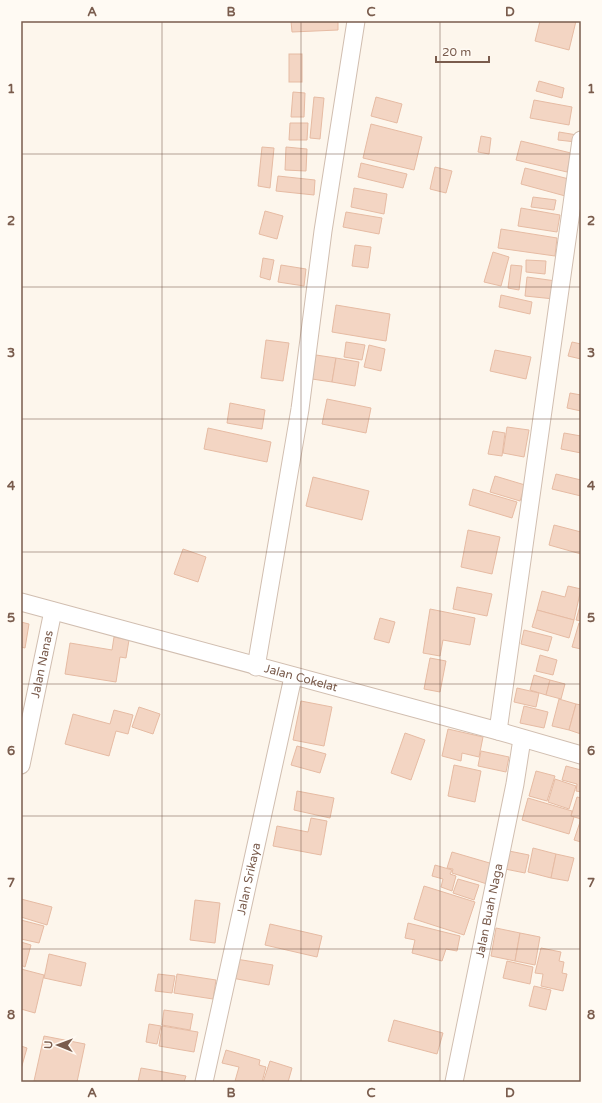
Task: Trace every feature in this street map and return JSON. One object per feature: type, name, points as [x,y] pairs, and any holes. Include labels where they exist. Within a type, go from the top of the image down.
[{"type":"street","points":[[256,666],[300,409],[323,231],[356,21]]},
{"type":"street","points":[[498,731],[567,240],[579,166],[581,140]]},
{"type":"street","name":"Jalan Cokelat","points":[[21,602],[498,731],[581,755]]},
{"type":"street","name":"Jalan Nanas","points":[[21,765],[53,611]]},
{"type":"street","name":"Jalan Srikaya","points":[[204,1082],[293,676]]},
{"type":"street","name":"Jalan Buah Naga","points":[[454,1082],[515,784],[522,739]]},
{"type":"building","points":[[291,21],[338,21],[338,30],[292,32]]},
{"type":"building","points":[[540,21],[576,21],[569,50],[535,41]]},
{"type":"building","points":[[289,54],[302,54],[302,82],[289,82]]},
{"type":"building","points":[[539,81],[564,88],[562,98],[536,91]]},
{"type":"building","points":[[293,92],[305,93],[304,117],[291,117]]},
{"type":"building","points":[[314,97],[324,98],[320,139],[310,138]]},
{"type":"building","points":[[376,97],[402,104],[397,123],[371,116]]},
{"type":"building","points":[[534,100],[572,107],[569,125],[530,118]]},
{"type":"building","points":[[290,123],[308,123],[307,140],[289,140]]},
{"type":"building","points":[[371,124],[422,137],[414,170],[363,158]]},
{"type":"building","points":[[559,132],[577,135],[576,142],[558,140]]},
{"type":"building","points":[[481,136],[491,138],[489,154],[478,152]]},
{"type":"building","points":[[521,141],[571,153],[567,172],[516,160]]},
{"type":"building","points":[[262,147],[274,148],[270,188],[258,186]]},
{"type":"building","points":[[286,147],[307,149],[306,171],[285,170]]},
{"type":"building","points":[[361,163],[407,174],[403,188],[358,177]]},
{"type":"building","points":[[435,167],[452,171],[446,193],[430,189]]},
{"type":"building","points":[[525,168],[573,180],[569,197],[521,184]]},
{"type":"building","points":[[278,176],[315,180],[314,195],[276,191]]},
{"type":"building","points":[[354,188],[387,194],[384,214],[351,207]]},
{"type":"building","points":[[533,197],[556,200],[554,210],[531,207]]},
{"type":"building","points":[[521,208],[560,215],[557,232],[518,226]]},
{"type":"building","points":[[265,211],[283,216],[277,239],[259,234]]},
{"type":"building","points":[[346,212],[382,218],[379,234],[343,227]]},
{"type":"building","points":[[501,229],[557,238],[555,256],[498,248]]},
{"type":"building","points":[[355,245],[371,247],[368,268],[352,266]]},
{"type":"building","points":[[493,252],[509,257],[501,286],[484,282]]},
{"type":"building","points":[[263,258],[274,260],[270,280],[260,277]]},
{"type":"building","points":[[526,260],[546,261],[545,274],[526,272]]},
{"type":"building","points":[[281,265],[306,269],[304,286],[278,282]]},
{"type":"building","points":[[511,265],[522,266],[519,290],[508,288]]},
{"type":"building","points":[[527,277],[556,281],[554,299],[525,296]]},
{"type":"building","points":[[501,295],[532,302],[530,314],[499,307]]},
{"type":"building","points":[[336,305],[390,314],[386,341],[332,332]]},
{"type":"building","points":[[266,340],[289,343],[283,381],[261,378]]},
{"type":"building","points":[[346,342],[365,345],[362,360],[344,357]]},
{"type":"building","points":[[572,342],[581,344],[581,359],[568,356]]},
{"type":"building","points":[[369,345],[385,349],[381,371],[364,367]]},
{"type":"building","points":[[495,350],[531,357],[526,379],[490,371]]},
{"type":"building","points":[[316,355],[336,358],[332,382],[312,379]]},
{"type":"building","points":[[336,358],[359,362],[355,386],[332,382]]},
{"type":"building","points":[[570,393],[581,395],[581,411],[567,408]]},
{"type":"building","points":[[327,399],[371,408],[366,433],[322,424]]},
{"type":"building","points":[[230,403],[265,410],[262,429],[227,423]]},
{"type":"building","points":[[507,427],[529,430],[524,457],[503,453]]},
{"type":"building","points":[[208,428],[271,442],[267,462],[204,449]]},
{"type":"building","points":[[493,431],[505,433],[502,456],[488,454]]},
{"type":"building","points":[[564,433],[581,436],[581,453],[561,449]]},
{"type":"building","points":[[556,474],[581,480],[581,496],[552,489]]},
{"type":"building","points":[[495,476],[525,485],[520,501],[490,492]]},
{"type":"building","points":[[313,477],[369,491],[362,520],[306,506]]},
{"type":"building","points":[[473,489],[517,502],[512,518],[469,505]]},
{"type":"building","points":[[554,525],[581,532],[581,554],[549,545]]},
{"type":"building","points":[[468,530],[500,537],[492,574],[461,567]]},
{"type":"building","points":[[183,549],[206,557],[198,582],[174,574]]},
{"type":"building","points":[[568,586],[581,589],[574,620],[537,610],[542,591],[565,597]]},
{"type":"building","points":[[457,587],[492,594],[487,616],[453,609]]},
{"type":"building","points":[[581,602],[581,621],[576,620]]},
{"type":"building","points":[[430,609],[475,618],[470,645],[443,640],[440,656],[423,653]]},
{"type":"building","points":[[537,610],[574,620],[569,638],[532,627]]},
{"type":"building","points":[[380,618],[395,622],[389,643],[374,639]]},
{"type":"building","points":[[21,622],[29,624],[25,648],[21,647]]},
{"type":"building","points":[[579,623],[581,624],[581,649],[572,647]]},
{"type":"building","points":[[524,630],[552,637],[548,651],[521,644]]},
{"type":"building","points":[[114,637],[129,640],[126,658],[120,657],[116,682],[65,674],[70,643],[112,650]]},
{"type":"building","points":[[540,655],[557,660],[553,675],[536,671]]},
{"type":"building","points":[[430,658],[446,661],[440,692],[424,689]]},
{"type":"building","points":[[534,675],[550,680],[546,695],[530,690]]},
{"type":"building","points":[[550,680],[565,684],[561,699],[546,695]]},
{"type":"building","points":[[517,688],[539,693],[536,707],[514,702]]},
{"type":"building","points":[[559,699],[576,704],[569,730],[552,726]]},
{"type":"building","points":[[301,701],[332,707],[324,746],[293,740]]},
{"type":"building","points":[[576,704],[581,705],[581,734],[569,730]]},
{"type":"building","points":[[524,706],[548,712],[544,728],[520,723]]},
{"type":"building","points":[[139,707],[160,714],[153,734],[132,727]]},
{"type":"building","points":[[114,710],[133,715],[128,734],[116,731],[109,756],[65,744],[73,714],[110,724]]},
{"type":"building","points":[[448,729],[483,737],[479,757],[462,753],[461,761],[442,756]]},
{"type":"building","points":[[405,733],[425,740],[411,780],[391,773]]},
{"type":"building","points":[[297,746],[326,754],[320,773],[291,765]]},
{"type":"building","points":[[481,751],[509,757],[506,772],[478,766]]},
{"type":"building","points":[[454,765],[481,771],[475,802],[448,796]]},
{"type":"building","points":[[566,766],[581,770],[581,792],[576,791],[577,784],[562,780]]},
{"type":"building","points":[[536,771],[555,776],[547,801],[529,796]]},
{"type":"building","points":[[555,779],[576,786],[569,809],[548,802]]},
{"type":"building","points":[[297,791],[334,798],[330,818],[294,810]]},
{"type":"building","points":[[577,797],[581,798],[581,819],[571,816]]},
{"type":"building","points":[[528,798],[572,811],[571,816],[574,817],[569,834],[522,820]]},
{"type":"building","points":[[311,818],[327,821],[321,855],[273,846],[277,826],[308,832]]},
{"type":"building","points":[[581,819],[581,842],[574,840]]},
{"type":"building","points":[[533,848],[556,854],[551,878],[528,872]]},
{"type":"building","points":[[509,851],[529,855],[525,873],[505,869]]},
{"type":"building","points":[[452,852],[493,864],[487,884],[452,873],[453,869],[447,868]]},
{"type":"building","points":[[556,854],[574,858],[568,881],[551,878]]},
{"type":"building","points":[[435,865],[452,870],[450,874],[456,876],[452,891],[441,887],[443,879],[432,876]]},
{"type":"building","points":[[458,879],[479,885],[474,900],[453,893]]},
{"type":"building","points":[[424,886],[475,902],[464,935],[414,919]]},
{"type":"building","points":[[21,899],[52,907],[47,925],[21,917]]},
{"type":"building","points":[[195,900],[220,903],[215,943],[190,940]]},
{"type":"building","points":[[21,920],[44,926],[39,943],[21,939]]},
{"type":"building","points":[[408,923],[460,936],[457,951],[446,949],[442,961],[412,953],[415,940],[405,938]]},
{"type":"building","points":[[270,924],[322,936],[317,957],[265,945]]},
{"type":"building","points":[[496,928],[520,933],[515,961],[491,956]]},
{"type":"building","points":[[520,933],[540,937],[535,965],[515,961]]},
{"type":"building","points":[[21,942],[31,945],[25,967],[21,965]]},
{"type":"building","points":[[541,948],[561,952],[559,961],[564,962],[562,973],[567,974],[563,991],[541,986],[543,974],[535,973]]},
{"type":"building","points":[[49,954],[86,963],[81,986],[44,978]]},
{"type":"building","points":[[236,959],[273,965],[269,985],[232,978]]},
{"type":"building","points":[[507,961],[533,967],[530,984],[503,978]]},
{"type":"building","points":[[21,969],[44,975],[35,1013],[21,1009]]},
{"type":"building","points":[[158,974],[175,976],[172,993],[155,991]]},
{"type":"building","points":[[177,974],[216,980],[213,999],[174,993]]},
{"type":"building","points":[[534,986],[551,990],[546,1010],[529,1006]]},
{"type":"building","points":[[164,1010],[193,1014],[190,1030],[162,1025]]},
{"type":"building","points":[[394,1020],[443,1033],[437,1054],[388,1041]]},
{"type":"building","points":[[149,1024],[161,1026],[157,1044],[146,1042]]},
{"type":"building","points":[[162,1026],[198,1032],[194,1052],[159,1046]]},
{"type":"building","points":[[44,1036],[85,1044],[77,1082],[34,1081]]},
{"type":"building","points":[[21,1046],[27,1048],[21,1069]]},
{"type":"building","points":[[226,1050],[260,1060],[259,1065],[266,1067],[262,1082],[235,1081],[239,1067],[222,1063]]},
{"type":"building","points":[[270,1061],[292,1068],[288,1082],[263,1082]]},
{"type":"building","points":[[141,1068],[186,1076],[184,1082],[138,1082]]}]
